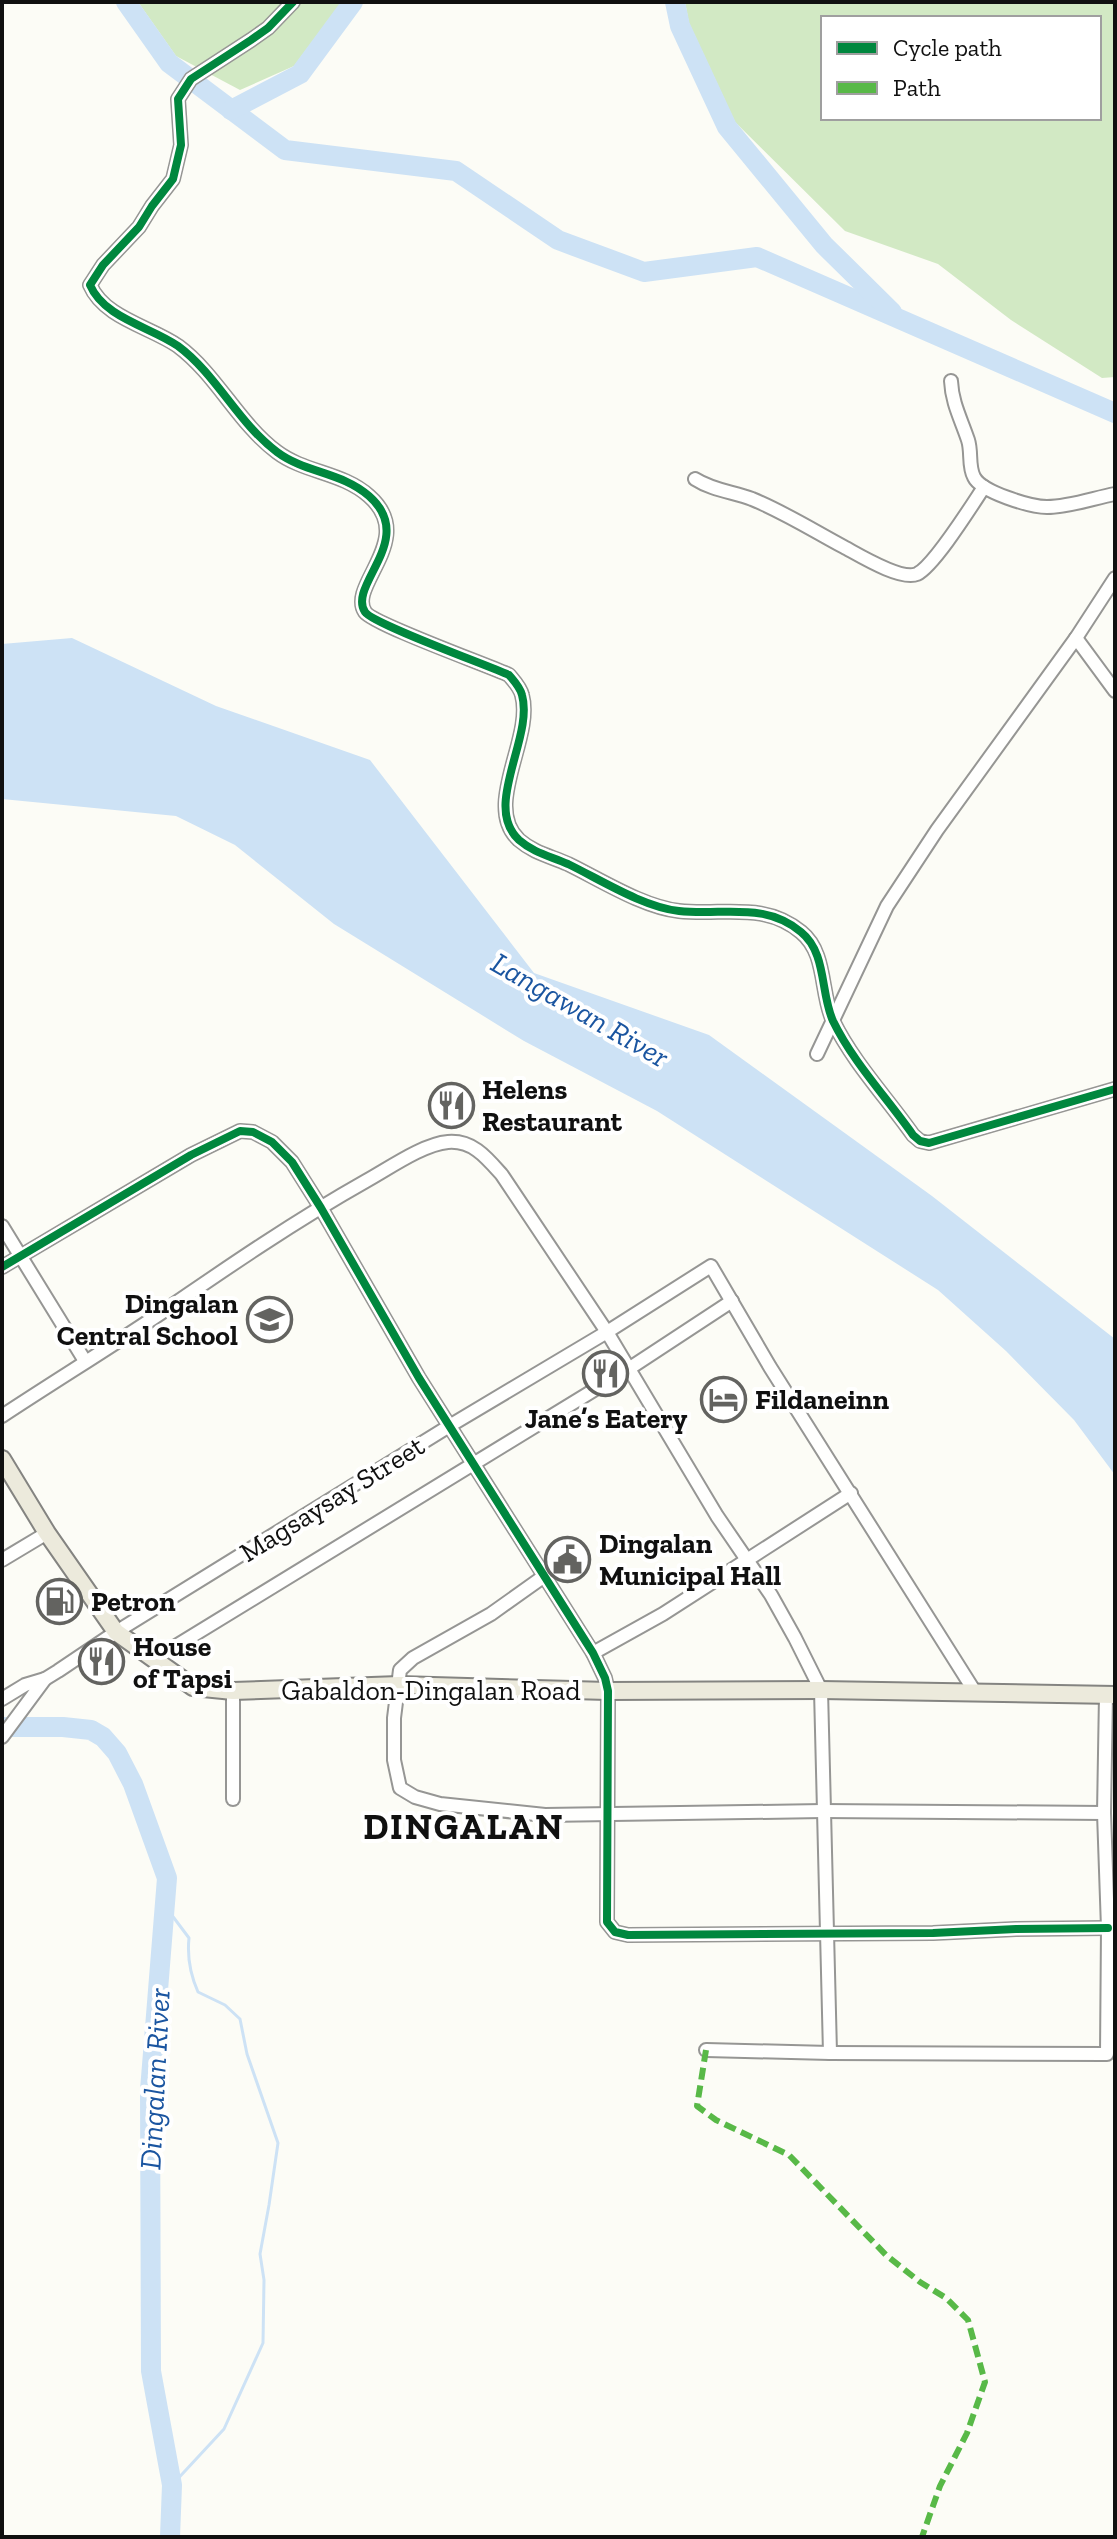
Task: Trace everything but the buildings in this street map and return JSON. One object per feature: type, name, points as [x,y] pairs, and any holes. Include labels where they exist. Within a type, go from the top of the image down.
[{"type":"main road","name":"Gabaldon-Dingalan Road","points":[[2,1459],[47,1533],[116,1632],[193,1687],[233,1691],[399,1685],[608,1691],[821,1690],[1111,1695]]},
{"type":"street","points":[[293,2],[268,28],[191,79],[178,99],[181,145],[173,179],[139,227],[103,265],[90,285],[94,295],[115,312],[154,331],[193,359],[237,412],[276,452],[294,462],[344,478],[370,496],[381,509],[386,517],[387,536],[365,592],[364,610],[390,626],[509,675],[523,696],[523,715],[517,754],[506,789],[507,820],[516,838],[534,852],[653,905],[676,911],[765,913],[785,921],[811,941],[834,1021],[858,1062],[920,1141],[929,1143],[1115,1089]]},
{"type":"street","points":[[951,381],[954,405],[969,444],[974,479],[984,487],[1022,502],[1048,507],[1115,494]]},
{"type":"street","points":[[695,479],[704,485],[754,500],[868,560],[910,576],[924,568],[952,535],[984,487]]},
{"type":"street","points":[[817,1054],[887,906],[1115,578]]},
{"type":"street","points":[[1076,638],[1115,691]]},
{"type":"street","points":[[2,1267],[191,1155],[240,1131],[253,1132],[282,1150],[321,1208],[419,1378],[593,1653],[605,1678],[608,1691],[607,1922],[615,1932],[628,1935],[933,1933],[1108,1928]]},
{"type":"street","points":[[2,1416],[236,1261],[421,1151],[447,1142],[470,1144],[487,1157],[630,1368],[717,1516],[795,1638],[821,1690],[830,2053]]},
{"type":"street","points":[[2,1226],[85,1361]]},
{"type":"street","name":"Magsaysay Street","points":[[45,1679],[116,1632],[711,1266],[732,1301],[630,1368],[153,1660]]},
{"type":"street","points":[[732,1301],[975,1692]]},
{"type":"street","points":[[593,1653],[663,1614],[851,1493]]},
{"type":"street","points":[[2,1560],[47,1533]]},
{"type":"street","points":[[543,1577],[491,1614],[413,1658],[400,1670],[394,1718],[395,1771],[400,1788],[415,1797],[463,1808],[545,1815],[823,1811],[1104,1813]]},
{"type":"street","points":[[2,1699],[25,1685],[45,1679]]},
{"type":"street","points":[[2,1737],[45,1679]]},
{"type":"street","points":[[233,1691],[233,1799]]},
{"type":"street","points":[[706,2050],[1107,2054],[1108,1928],[1104,1813],[1111,1695]]},
{"type":"green space","points":[[138,2],[342,2],[294,66],[240,90],[176,56]]},
{"type":"green space","points":[[685,2],[1115,2],[1115,377],[1102,378],[1011,320],[938,264],[845,231],[735,122],[689,23]]},
{"type":"water","name":"Langawan River","points":[[72,638],[216,706],[370,760],[534,973],[709,1035],[932,1196],[1115,1339],[1115,1475],[1074,1420],[1006,1351],[938,1290],[657,1111],[524,1041],[334,924],[235,845],[176,816],[2,799],[2,644]]},
{"type":"waterway","points":[[126,2],[169,63],[285,150],[456,171],[558,240],[644,272],[757,257],[1115,413]]},
{"type":"waterway","points":[[231,110],[300,74],[353,2]]},
{"type":"waterway","points":[[675,2],[680,26],[727,127],[824,245],[892,312]]},
{"type":"waterway","name":"Dingalan River","points":[[2,1727],[63,1727],[91,1730],[103,1737],[117,1753],[133,1784],[167,1878],[150,2090],[151,2371],[172,2485],[170,2537]]},
{"type":"waterway","points":[[165,1906],[189,1938],[190,1965],[198,1992],[225,2005],[240,2019],[247,2054],[278,2143],[260,2254],[264,2280],[263,2343],[224,2429],[172,2485]]},
{"type":"marked path","points":[[706,2050],[697,2106],[716,2120],[789,2155],[886,2255],[946,2298],[968,2320],[985,2382],[967,2433],[940,2486],[922,2537]]},
{"type":"cycle path","points":[[293,2],[268,28],[191,79],[178,99],[181,145],[173,179],[139,227],[103,265],[90,285],[97,296],[117,314],[167,339],[192,358],[251,427],[277,452],[347,482],[369,496],[382,512],[387,528],[385,544],[365,589],[362,601],[365,612],[408,635],[509,675],[515,682],[522,695],[524,712],[506,809],[509,826],[519,840],[536,851],[651,904],[679,911],[757,913],[787,922],[801,932],[815,951],[829,1010],[841,1036],[871,1080],[920,1141],[929,1143],[1115,1089]]},
{"type":"cycle path","points":[[2,1267],[191,1155],[240,1131],[253,1132],[272,1142],[292,1162],[419,1378],[593,1653],[605,1678],[608,1691],[607,1922],[615,1932],[628,1935],[933,1933],[1108,1928]]},
{"type":"place","name":"Helens Restaurant","points":[[451,1105]]},
{"type":"place","name":"Dingalan Central School","points":[[269,1319]]},
{"type":"place","name":"Jane’s Eatery","points":[[606,1373]]},
{"type":"place","name":"Fildaneinn","points":[[724,1399]]},
{"type":"place","name":"Dingalan Municipal Hall","points":[[568,1559]]},
{"type":"place","name":"Petron","points":[[60,1601]]},
{"type":"place","name":"House of Tapsi","points":[[102,1662]]},
{"type":"district","name":"DINGALAN","points":[[464,1826]]}]
